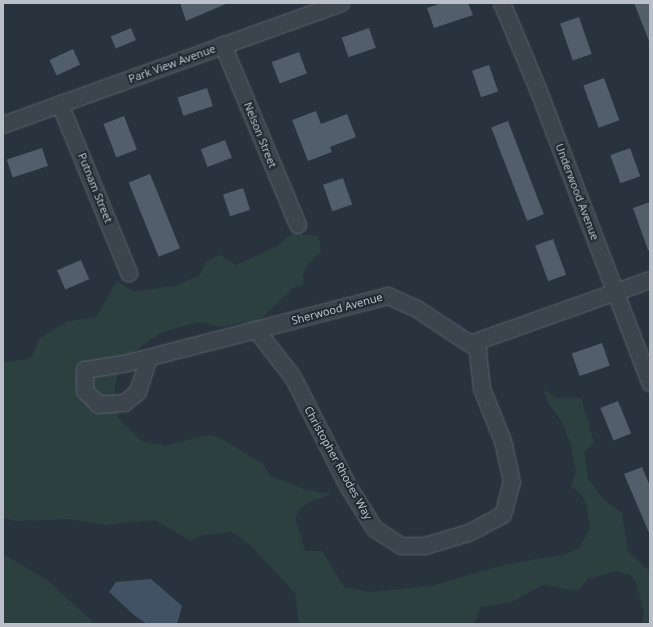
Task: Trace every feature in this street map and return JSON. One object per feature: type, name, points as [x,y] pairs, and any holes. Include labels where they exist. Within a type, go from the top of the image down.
[{"type":"street","name":"Park View Avenue","points":[[3,125],[341,3]]},
{"type":"street","name":"Underwood Avenue","points":[[502,3],[538,89],[650,382]]},
{"type":"street","name":"Nelson Street","points":[[223,45],[298,225]]},
{"type":"street","name":"Putnam Street","points":[[60,104],[129,273]]},
{"type":"street","points":[[477,342],[650,280]]},
{"type":"street","name":"Sherwood Avenue","points":[[148,358],[388,296],[416,309],[470,344],[477,342]]},
{"type":"street","name":"Christopher Rhodes Way","points":[[257,330],[293,377],[348,486],[375,528],[401,546],[425,546],[469,533],[504,515],[512,482],[504,441],[482,389],[477,342]]},
{"type":"green space","points":[[293,233],[318,236],[321,252],[307,264],[303,275],[304,285],[294,287],[256,324],[242,322],[223,327],[198,322],[160,333],[131,354],[118,373],[114,391],[118,418],[142,441],[165,446],[206,435],[217,436],[263,464],[269,475],[306,490],[332,494],[311,501],[300,509],[295,517],[305,551],[322,551],[344,587],[369,592],[431,586],[507,564],[563,555],[579,548],[590,529],[587,507],[582,495],[571,486],[576,472],[571,445],[561,420],[548,403],[544,389],[555,398],[581,398],[594,443],[585,452],[588,478],[604,500],[622,513],[628,551],[650,572],[650,624],[642,624],[644,612],[636,582],[630,575],[615,571],[588,579],[578,591],[542,585],[510,603],[481,607],[474,624],[299,624],[295,593],[251,546],[232,532],[202,535],[191,541],[154,520],[104,525],[68,519],[16,521],[3,518],[3,362],[24,360],[32,356],[39,339],[66,322],[96,317],[117,281],[134,292],[178,285],[200,275],[206,262],[219,255],[236,265],[277,246]]},
{"type":"green space","points":[[3,554],[46,579],[95,624],[3,624]]},
{"type":"water","points":[[151,579],[182,606],[177,624],[147,624],[134,615],[109,592],[116,582]]},
{"type":"building","points":[[180,3],[228,3],[186,21]]},
{"type":"building","points":[[442,3],[468,3],[473,15],[434,28],[427,8]]},
{"type":"building","points":[[634,3],[650,3],[650,41],[649,41]]},
{"type":"building","points":[[579,17],[592,54],[573,60],[560,24]]},
{"type":"building","points":[[131,28],[136,40],[116,49],[111,37]]},
{"type":"building","points":[[369,28],[376,48],[348,57],[342,37]]},
{"type":"building","points":[[73,49],[80,64],[57,75],[49,60]]},
{"type":"building","points":[[299,52],[307,74],[280,84],[272,62]]},
{"type":"building","points":[[489,65],[498,91],[481,97],[472,71]]},
{"type":"building","points":[[604,78],[619,120],[599,128],[583,86]]},
{"type":"building","points":[[207,88],[213,106],[183,116],[178,98]]},
{"type":"building","points":[[316,111],[321,124],[347,114],[356,137],[330,147],[332,152],[308,161],[292,120]]},
{"type":"building","points":[[124,116],[137,150],[116,157],[103,124]]},
{"type":"building","points":[[508,121],[544,214],[527,221],[491,127]]},
{"type":"building","points":[[225,140],[232,158],[208,167],[201,149]]},
{"type":"building","points":[[42,148],[48,166],[13,178],[7,159]]},
{"type":"building","points":[[630,148],[640,176],[621,183],[610,155]]},
{"type":"building","points":[[150,174],[180,248],[159,257],[129,183]]},
{"type":"building","points":[[343,178],[352,204],[332,211],[323,185]]},
{"type":"building","points":[[243,188],[250,210],[230,216],[223,194]]},
{"type":"building","points":[[650,202],[650,250],[648,250],[633,208]]},
{"type":"building","points":[[553,239],[566,275],[548,281],[535,245]]},
{"type":"building","points":[[81,260],[89,279],[65,289],[57,270]]},
{"type":"building","points":[[602,343],[610,366],[580,376],[572,353]]},
{"type":"building","points":[[618,401],[631,433],[613,441],[600,408]]},
{"type":"building","points":[[642,467],[650,486],[650,535],[624,474]]}]
